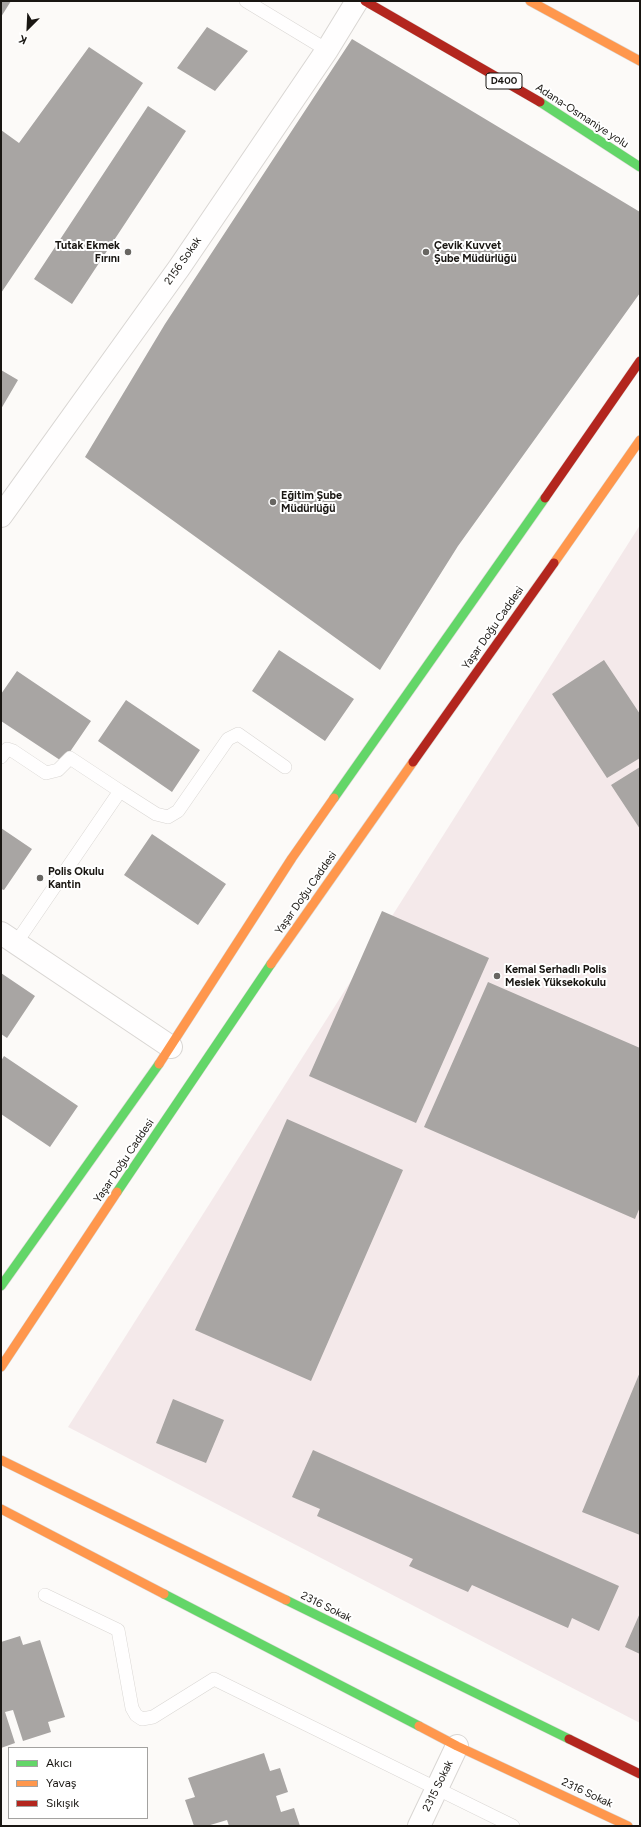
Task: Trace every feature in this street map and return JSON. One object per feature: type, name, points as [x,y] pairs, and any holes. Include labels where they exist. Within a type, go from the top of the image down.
[{"type":"main road","name":"Adana-Osmaniye yolu","points":[[365,1],[554,110],[640,167]]},
{"type":"main road","points":[[530,1],[640,61]]},
{"type":"main road","points":[[1,1286],[171,1047],[292,858],[415,685],[640,361]]},
{"type":"main road","name":"Yaşar Doğu Caddesi","points":[[1,1367],[247,998],[640,440]]},
{"type":"main road","name":"2316 Sokak","points":[[1,1460],[640,1774]]},
{"type":"main road","name":"2316 Sokak","points":[[1,1509],[457,1746],[628,1826]]},
{"type":"street","name":"2156 Sokak","points":[[1,516],[179,268],[327,50],[357,1]]},
{"type":"street","points":[[8,938],[171,1047]]},
{"type":"street","name":"2315 Sokak","points":[[418,1826],[457,1746]]},
{"type":"lane","points":[[246,1],[327,50]]},
{"type":"lane","points":[[1,757],[7,749],[13,750],[46,773],[58,770],[70,758],[156,814],[168,817],[178,811],[228,739],[238,734],[285,766]]},
{"type":"lane","points":[[8,938],[120,791]]},
{"type":"lane","points":[[45,1595],[118,1630],[132,1708],[136,1715],[142,1719],[153,1717],[214,1679],[513,1826]]},
{"type":"shaded area","name":"Kemal Serhadlı Polis Meslek Yüksekokulu","points":[[640,525],[640,1723],[68,1427]]},
{"type":"building","points":[[1,1],[11,1],[1,17]]},
{"type":"building","points":[[207,27],[248,51],[215,91],[177,68]]},
{"type":"building","name":"Çevik Kuvvet Şube Müdürlüğü","points":[[352,39],[640,212],[640,293],[458,546],[380,670],[85,457],[165,324]]},
{"type":"building","points":[[89,47],[143,83],[1,293],[1,130],[19,143]]},
{"type":"building","points":[[148,106],[186,131],[72,304],[34,279]]},
{"type":"building","points":[[1,370],[18,380],[1,409]]},
{"type":"building","points":[[279,650],[354,699],[325,741],[252,691]]},
{"type":"building","points":[[604,660],[640,714],[640,758],[607,778],[552,694]]},
{"type":"building","points":[[17,671],[91,721],[63,762],[1,721],[1,694]]},
{"type":"building","points":[[126,700],[200,750],[172,792],[98,741]]},
{"type":"building","points":[[640,767],[640,829],[611,785]]},
{"type":"building","points":[[1,828],[32,849],[4,890],[1,889]]},
{"type":"building","points":[[152,834],[226,884],[198,925],[124,875]]},
{"type":"building","points":[[382,911],[489,958],[416,1123],[309,1076]]},
{"type":"building","points":[[1,973],[35,996],[7,1038],[1,1034]]},
{"type":"building","points":[[488,982],[640,1048],[640,1207],[635,1219],[424,1127]]},
{"type":"building","points":[[4,1056],[78,1106],[50,1147],[1,1114],[1,1061]]},
{"type":"building","points":[[287,1119],[403,1170],[311,1381],[195,1330]]},
{"type":"building","points":[[640,1372],[640,1535],[582,1512]]},
{"type":"building","points":[[173,1399],[224,1420],[206,1463],[156,1443]]},
{"type":"building","points":[[313,1450],[619,1586],[599,1631],[572,1618],[568,1628],[472,1585],[468,1592],[409,1566],[413,1559],[317,1516],[320,1509],[292,1497]]},
{"type":"building","points":[[640,1613],[640,1654],[625,1647]]},
{"type":"building","points":[[20,1636],[23,1645],[40,1640],[65,1717],[48,1722],[51,1732],[23,1741],[13,1710],[5,1712],[15,1743],[1,1748],[1,1642]]},
{"type":"building","points":[[264,1753],[270,1771],[280,1768],[288,1792],[276,1796],[281,1812],[294,1808],[300,1826],[229,1826],[227,1820],[207,1826],[194,1826],[185,1800],[195,1797],[188,1778]]},
{"type":"traffic: fast","points":[[540,102],[640,167]]},
{"type":"traffic: fast","points":[[334,798],[545,498]]},
{"type":"traffic: fast","points":[[117,1192],[271,964]]},
{"type":"traffic: fast","points":[[1,1286],[159,1064]]},
{"type":"traffic: fast","points":[[164,1594],[419,1726]]},
{"type":"traffic: fast","points":[[286,1600],[569,1739]]},
{"type":"traffic: slow","points":[[530,1],[640,61]]},
{"type":"traffic: slow","points":[[554,563],[640,440]]},
{"type":"traffic: slow","points":[[271,964],[413,762]]},
{"type":"traffic: slow","points":[[159,1064],[292,858],[334,798]]},
{"type":"traffic: slow","points":[[1,1367],[117,1192]]},
{"type":"traffic: slow","points":[[1,1460],[286,1600]]},
{"type":"traffic: slow","points":[[1,1509],[164,1594]]},
{"type":"traffic: slow","points":[[419,1726],[457,1746],[628,1826]]},
{"type":"traffic: jam","points":[[365,1],[540,102]]},
{"type":"traffic: jam","points":[[545,498],[640,361]]},
{"type":"traffic: jam","points":[[413,762],[554,563]]},
{"type":"traffic: jam","points":[[569,1739],[640,1774]]},
{"type":"place","name":"Tutak Ekmek Fırını","points":[[128,252]]},
{"type":"place","name":"Çevik Kuvvet Şube Müdürlüğü","points":[[426,252]]},
{"type":"place","name":"Eğitim Şube Müdürlüğü","points":[[273,502]]},
{"type":"place","name":"Polis Okulu Kantin","points":[[40,878]]},
{"type":"place","name":"Kemal Serhadlı Polis Meslek Yüksekokulu","points":[[497,976]]}]
